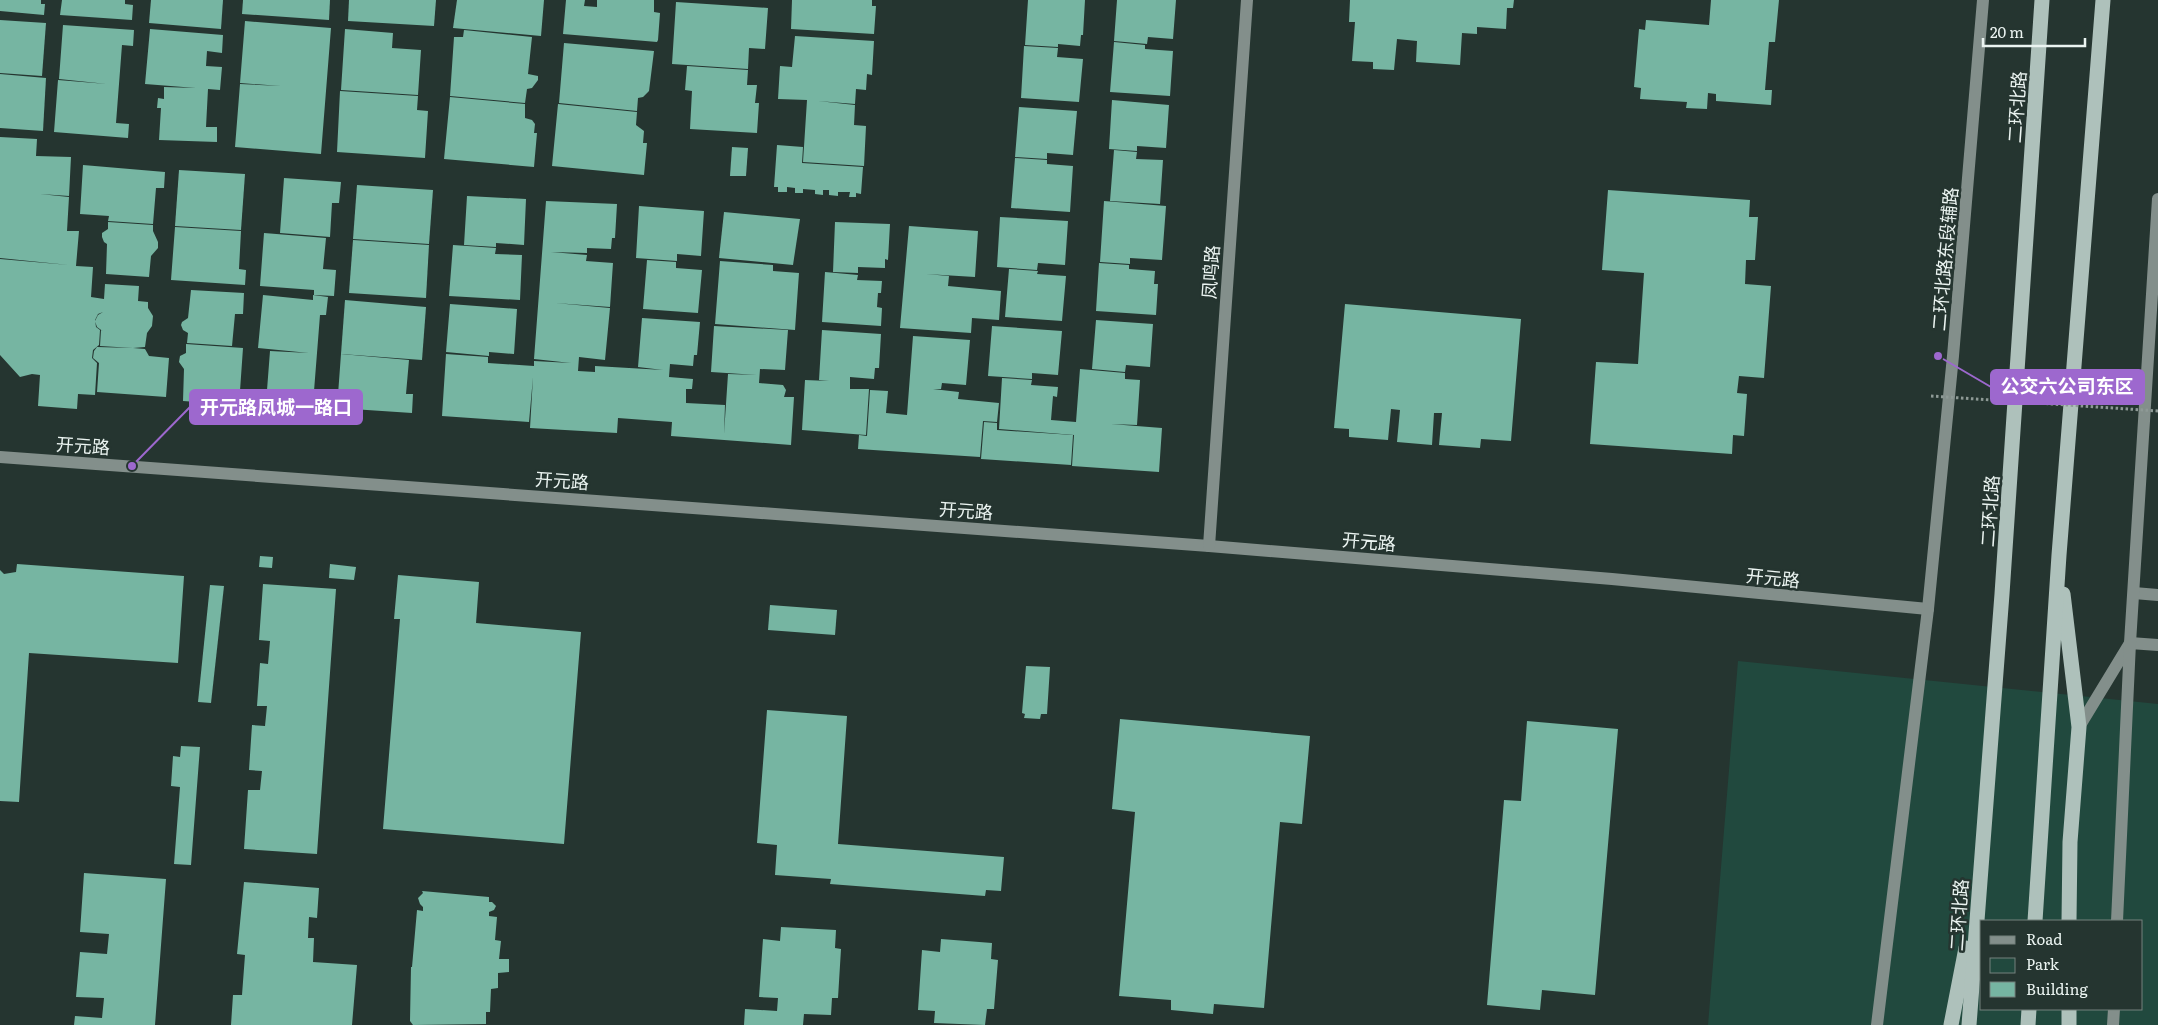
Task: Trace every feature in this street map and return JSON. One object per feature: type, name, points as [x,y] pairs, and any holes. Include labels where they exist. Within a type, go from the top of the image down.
[{"type":"highway","name":"二环北路","points":[[1969,1025],[2003,584],[2042,0]]},
{"type":"highway","points":[[2035,920],[2059,555],[2104,0]]},
{"type":"highway","points":[[2059,555],[2079,727],[2070,842],[2070,920]]},
{"type":"highway","points":[[1951,1025],[1978,890]]},
{"type":"highway","points":[[2028,1025],[2029,1010]]},
{"type":"highway","points":[[2069,1010],[2069,1025]]},
{"type":"street","name":"凤鸣路","points":[[1209,546],[1247,0]]},
{"type":"street","name":"二环北路东段辅路","points":[[1878,1025],[1928,609],[1953,356],[1983,0]]},
{"type":"street","points":[[2118,920],[2130,643],[2158,200]]},
{"type":"street","name":"开元路","points":[[0,457],[1209,546],[1612,579],[1928,609]]},
{"type":"street","points":[[2134,593],[2158,595]]},
{"type":"street","points":[[2079,727],[2130,643]]},
{"type":"street","points":[[2130,643],[2158,645]]},
{"type":"street","points":[[2113,1025],[2114,1010]]},
{"type":"path","points":[[1931,396],[2158,411]]},
{"type":"green space","points":[[1738,661],[2158,704],[2158,1025],[1708,1025]]},
{"type":"building","points":[[0,0],[41,0],[41,4],[45,4],[44,15],[0,11]]},
{"type":"building","points":[[62,0],[125,0],[125,4],[133,5],[132,20],[60,15]]},
{"type":"building","points":[[151,0],[223,0],[221,29],[149,23]]},
{"type":"building","points":[[243,0],[330,0],[329,20],[242,14]]},
{"type":"building","points":[[349,0],[436,0],[434,26],[348,21]]},
{"type":"building","points":[[457,0],[544,0],[541,36],[453,28]]},
{"type":"building","points":[[566,0],[585,0],[584,6],[597,7],[597,0],[654,0],[654,12],[660,13],[658,40],[657,42],[563,34]]},
{"type":"building","points":[[792,0],[872,0],[872,6],[876,6],[874,34],[791,29]]},
{"type":"building","points":[[1028,0],[1085,0],[1083,35],[1081,35],[1080,46],[1058,44],[1058,47],[1025,45]]},
{"type":"building","points":[[1117,0],[1176,0],[1173,39],[1148,37],[1147,44],[1114,41]]},
{"type":"building","points":[[1350,0],[1514,0],[1513,8],[1507,8],[1506,29],[1477,27],[1477,34],[1462,33],[1460,65],[1416,62],[1417,41],[1397,39],[1394,70],[1373,69],[1373,62],[1352,61],[1355,22],[1349,22]]},
{"type":"building","points":[[1711,0],[1779,0],[1775,42],[1769,42],[1765,90],[1772,90],[1771,105],[1716,101],[1716,94],[1708,93],[1707,109],[1686,108],[1687,102],[1640,99],[1641,88],[1634,87],[1639,29],[1645,30],[1646,20],[1709,25]]},
{"type":"building","points":[[676,2],[768,8],[765,49],[749,48],[748,69],[672,64]]},
{"type":"building","points":[[0,20],[46,23],[42,76],[0,73]]},
{"type":"building","points":[[245,21],[331,28],[321,154],[235,147],[240,84],[281,86],[240,83]]},
{"type":"building","points":[[63,25],[134,30],[133,46],[122,45],[116,123],[129,124],[128,138],[54,132],[58,80],[107,84],[59,79]]},
{"type":"building","points":[[150,29],[223,35],[222,53],[207,51],[206,66],[222,67],[220,90],[208,89],[206,127],[217,127],[217,142],[159,140],[161,108],[157,108],[158,98],[164,99],[164,87],[196,88],[145,84]]},
{"type":"building","points":[[345,29],[393,33],[392,48],[421,50],[418,95],[341,90]]},
{"type":"building","points":[[464,30],[532,37],[528,74],[538,76],[538,80],[532,88],[527,89],[525,103],[450,96],[454,37],[463,37]]},
{"type":"building","points":[[795,36],[874,41],[872,75],[867,74],[866,90],[856,89],[855,104],[818,101],[855,105],[854,125],[866,126],[864,166],[803,162],[807,100],[778,99],[780,66],[792,67]]},
{"type":"building","points":[[1114,42],[1145,45],[1145,49],[1173,51],[1170,96],[1110,92]]},
{"type":"building","points":[[564,43],[654,51],[649,91],[643,97],[638,98],[637,111],[559,103]]},
{"type":"building","points":[[1024,46],[1058,48],[1057,57],[1083,59],[1079,102],[1021,98]]},
{"type":"building","points":[[687,66],[748,70],[747,85],[757,85],[755,103],[759,103],[757,133],[690,129],[692,91],[685,90]]},
{"type":"building","points":[[0,74],[46,78],[43,131],[0,128]]},
{"type":"building","points":[[340,91],[418,96],[417,110],[428,111],[425,158],[337,152]]},
{"type":"building","points":[[450,97],[525,104],[525,118],[532,120],[535,124],[534,133],[537,133],[534,167],[444,159]]},
{"type":"building","points":[[1112,100],[1169,105],[1166,148],[1137,146],[1137,151],[1109,149]]},
{"type":"building","points":[[558,104],[637,112],[636,125],[644,131],[643,143],[647,143],[644,175],[552,166]]},
{"type":"building","points":[[1019,107],[1077,111],[1073,155],[1047,153],[1047,159],[1015,157]]},
{"type":"building","points":[[0,137],[37,139],[36,156],[71,157],[69,196],[40,194],[69,197],[67,231],[79,231],[76,266],[93,267],[91,297],[104,299],[105,284],[139,286],[138,301],[148,302],[148,308],[153,316],[152,326],[147,333],[145,347],[100,346],[101,330],[104,332],[97,327],[95,322],[96,327],[100,330],[99,345],[93,350],[92,358],[97,363],[95,395],[78,394],[77,409],[38,406],[40,375],[32,374],[20,377],[0,355],[0,259],[69,265],[0,258]]},
{"type":"building","points":[[777,145],[803,147],[802,163],[863,167],[861,194],[856,193],[856,197],[849,197],[850,192],[838,192],[838,196],[829,195],[829,190],[823,190],[823,195],[815,194],[815,190],[803,189],[803,193],[795,193],[795,188],[787,187],[787,192],[778,192],[778,187],[774,187]]},
{"type":"building","points":[[732,147],[748,148],[746,176],[730,176]]},
{"type":"building","points":[[1114,150],[1137,152],[1136,159],[1163,160],[1160,204],[1110,201]]},
{"type":"building","points":[[1015,158],[1047,160],[1047,164],[1073,166],[1070,212],[1011,208]]},
{"type":"building","points":[[83,165],[165,172],[164,188],[156,188],[153,224],[108,221],[109,216],[80,214]]},
{"type":"building","points":[[179,170],[245,174],[241,230],[175,226]]},
{"type":"building","points":[[284,178],[341,182],[339,203],[332,203],[330,237],[280,233]]},
{"type":"building","points":[[357,185],[433,190],[429,244],[353,239]]},
{"type":"building","points":[[1608,190],[1750,200],[1749,217],[1758,217],[1755,260],[1746,260],[1745,284],[1771,286],[1764,378],[1739,376],[1737,393],[1747,394],[1744,436],[1733,435],[1732,454],[1590,444],[1596,362],[1638,364],[1644,273],[1602,270]]},
{"type":"building","points":[[467,196],[526,199],[524,245],[496,243],[496,247],[464,245]]},
{"type":"building","points":[[546,201],[617,204],[615,238],[612,238],[611,249],[587,248],[587,253],[551,252],[587,255],[586,261],[613,263],[610,307],[555,303],[610,308],[605,360],[579,357],[578,371],[595,372],[595,366],[663,370],[638,367],[642,318],[700,322],[697,355],[694,355],[693,366],[670,364],[669,377],[693,379],[692,389],[686,389],[686,403],[725,405],[724,434],[728,374],[757,375],[711,372],[714,326],[788,330],[785,370],[760,369],[759,383],[783,385],[786,390],[784,397],[794,397],[791,445],[671,436],[672,422],[618,418],[617,433],[530,428],[533,377],[529,422],[442,416],[446,354],[488,357],[488,363],[534,366],[534,361],[571,363],[534,359]]},
{"type":"building","points":[[1104,201],[1166,206],[1162,260],[1130,258],[1130,264],[1100,262]]},
{"type":"building","points":[[639,206],[704,211],[701,256],[677,254],[677,261],[636,258]]},
{"type":"building","points":[[724,212],[800,219],[793,265],[719,258]]},
{"type":"building","points":[[1000,217],[1068,221],[1065,265],[1038,263],[1037,270],[997,267]]},
{"type":"building","points":[[108,222],[153,225],[158,248],[151,256],[149,277],[106,274],[107,244],[104,242],[102,233],[108,229]]},
{"type":"building","points":[[835,222],[890,224],[888,260],[885,259],[885,268],[858,267],[858,273],[833,272]]},
{"type":"building","points":[[909,226],[978,231],[975,277],[926,274],[949,276],[948,286],[1001,291],[999,320],[972,318],[971,333],[900,328]]},
{"type":"building","points":[[175,227],[241,231],[239,269],[246,270],[245,285],[171,280]]},
{"type":"building","points":[[264,233],[326,238],[323,269],[336,270],[334,296],[314,295],[314,290],[260,286]]},
{"type":"building","points":[[353,240],[429,245],[426,298],[349,293]]},
{"type":"building","points":[[453,245],[496,248],[495,254],[522,255],[520,300],[449,296]]},
{"type":"building","points":[[647,260],[676,262],[676,268],[702,270],[698,313],[643,309]]},
{"type":"building","points":[[720,261],[773,265],[773,271],[799,273],[795,330],[715,324]]},
{"type":"building","points":[[1099,263],[1129,265],[1129,269],[1155,271],[1154,284],[1158,284],[1156,315],[1096,311]]},
{"type":"building","points":[[1009,269],[1038,271],[1037,274],[1066,276],[1062,321],[1005,317]]},
{"type":"building","points":[[825,272],[858,275],[857,280],[882,281],[881,293],[878,293],[877,307],[882,308],[881,326],[822,322]]},
{"type":"building","points":[[191,290],[244,293],[243,314],[235,314],[232,346],[187,343],[188,333],[183,330],[181,325],[188,318]]},
{"type":"building","points":[[263,295],[313,300],[313,295],[328,297],[326,315],[320,315],[314,391],[325,392],[323,408],[266,403],[270,351],[309,353],[258,348]]},
{"type":"building","points":[[345,300],[426,307],[422,360],[341,354]]},
{"type":"building","points":[[450,304],[517,309],[514,354],[489,352],[489,356],[446,352]]},
{"type":"building","points":[[1345,304],[1521,319],[1511,441],[1481,439],[1480,448],[1439,445],[1442,413],[1434,413],[1432,445],[1397,442],[1400,410],[1391,409],[1388,440],[1349,437],[1349,429],[1334,428]]},
{"type":"building","points":[[1096,320],[1153,324],[1150,367],[1126,365],[1125,372],[1092,369]]},
{"type":"building","points":[[992,326],[1062,331],[1058,375],[1032,373],[1032,379],[988,376]]},
{"type":"building","points":[[822,330],[881,334],[879,368],[875,368],[874,379],[850,377],[850,389],[869,389],[866,435],[802,430],[805,380],[829,381],[819,380]]},
{"type":"building","points":[[913,336],[970,340],[966,385],[942,383],[941,389],[933,389],[959,392],[958,399],[999,403],[997,422],[983,421],[980,457],[858,449],[859,435],[867,436],[870,390],[888,391],[886,413],[907,415]]},
{"type":"building","points":[[186,344],[243,348],[239,405],[183,401],[184,369],[179,362],[180,356],[186,353]]},
{"type":"building","points":[[97,347],[145,349],[149,356],[169,358],[166,397],[97,392],[99,363],[93,358]]},
{"type":"building","points":[[341,354],[409,360],[406,394],[413,394],[412,413],[337,408]]},
{"type":"building","points":[[1080,369],[1125,373],[1125,379],[1140,380],[1137,425],[1111,424],[1162,428],[1159,472],[1072,466],[1074,435],[999,429],[1002,378],[1032,380],[1031,385],[1058,387],[1057,397],[1053,396],[1051,420],[1076,422]]},
{"type":"building","points":[[984,422],[997,423],[997,430],[1073,435],[1071,465],[981,459]]},
{"type":"building","points":[[260,556],[273,557],[272,568],[259,567]]},
{"type":"building","points":[[17,564],[184,576],[178,663],[29,653],[19,802],[0,801],[0,570],[4,574],[16,572]]},
{"type":"building","points":[[330,564],[356,567],[354,580],[329,578]]},
{"type":"building","points":[[398,575],[479,582],[476,623],[581,632],[564,844],[383,829],[400,619],[394,619]]},
{"type":"building","points":[[263,584],[336,589],[317,854],[244,849],[248,790],[260,790],[262,771],[249,770],[252,725],[265,726],[267,706],[257,706],[260,663],[268,664],[270,641],[259,640]]},
{"type":"building","points":[[210,585],[224,586],[211,703],[198,702]]},
{"type":"building","points":[[770,605],[837,610],[835,635],[768,630]]},
{"type":"building","points":[[1026,666],[1050,667],[1047,714],[1041,714],[1040,719],[1024,718],[1025,714],[1022,713]]},
{"type":"building","points":[[767,710],[847,716],[838,844],[1004,857],[1001,891],[986,890],[985,896],[830,884],[831,879],[775,875],[777,845],[757,843]]},
{"type":"building","points":[[1120,719],[1310,736],[1302,824],[1280,822],[1264,1008],[1214,1004],[1213,1014],[1171,1010],[1171,1000],[1119,996],[1135,812],[1112,809]]},
{"type":"building","points":[[1527,721],[1618,729],[1595,995],[1542,990],[1540,1010],[1487,1005],[1504,800],[1521,801]]},
{"type":"building","points":[[181,746],[200,747],[191,865],[174,864],[180,787],[171,786],[173,756],[180,757]]},
{"type":"building","points":[[84,873],[166,879],[155,1025],[74,1025],[75,1016],[102,1018],[104,998],[76,997],[80,952],[107,954],[109,934],[80,932]]},
{"type":"building","points":[[244,882],[319,888],[317,918],[309,917],[308,938],[314,938],[313,962],[357,965],[352,1025],[231,1025],[233,995],[242,995],[245,955],[237,954]]},
{"type":"building","points":[[422,891],[489,897],[489,902],[496,906],[494,910],[489,912],[489,916],[497,917],[495,940],[501,941],[499,959],[509,959],[509,972],[498,973],[498,988],[491,989],[490,1012],[486,1012],[486,1024],[413,1025],[410,1021],[411,967],[417,910],[423,911],[418,898],[423,893]]},
{"type":"building","points":[[781,927],[836,930],[835,948],[841,949],[838,998],[832,998],[831,1015],[804,1014],[803,1025],[744,1025],[745,1009],[777,1011],[778,998],[759,997],[763,939],[780,941]]},
{"type":"building","points":[[941,939],[992,943],[991,959],[998,960],[994,1009],[987,1009],[985,1025],[934,1023],[935,1011],[918,1010],[922,950],[940,952]]},
{"type":"place","name":"公交六公司东区","points":[[1938,356]]},
{"type":"place","name":"开元路凤城一路口","points":[[132,466]]}]
